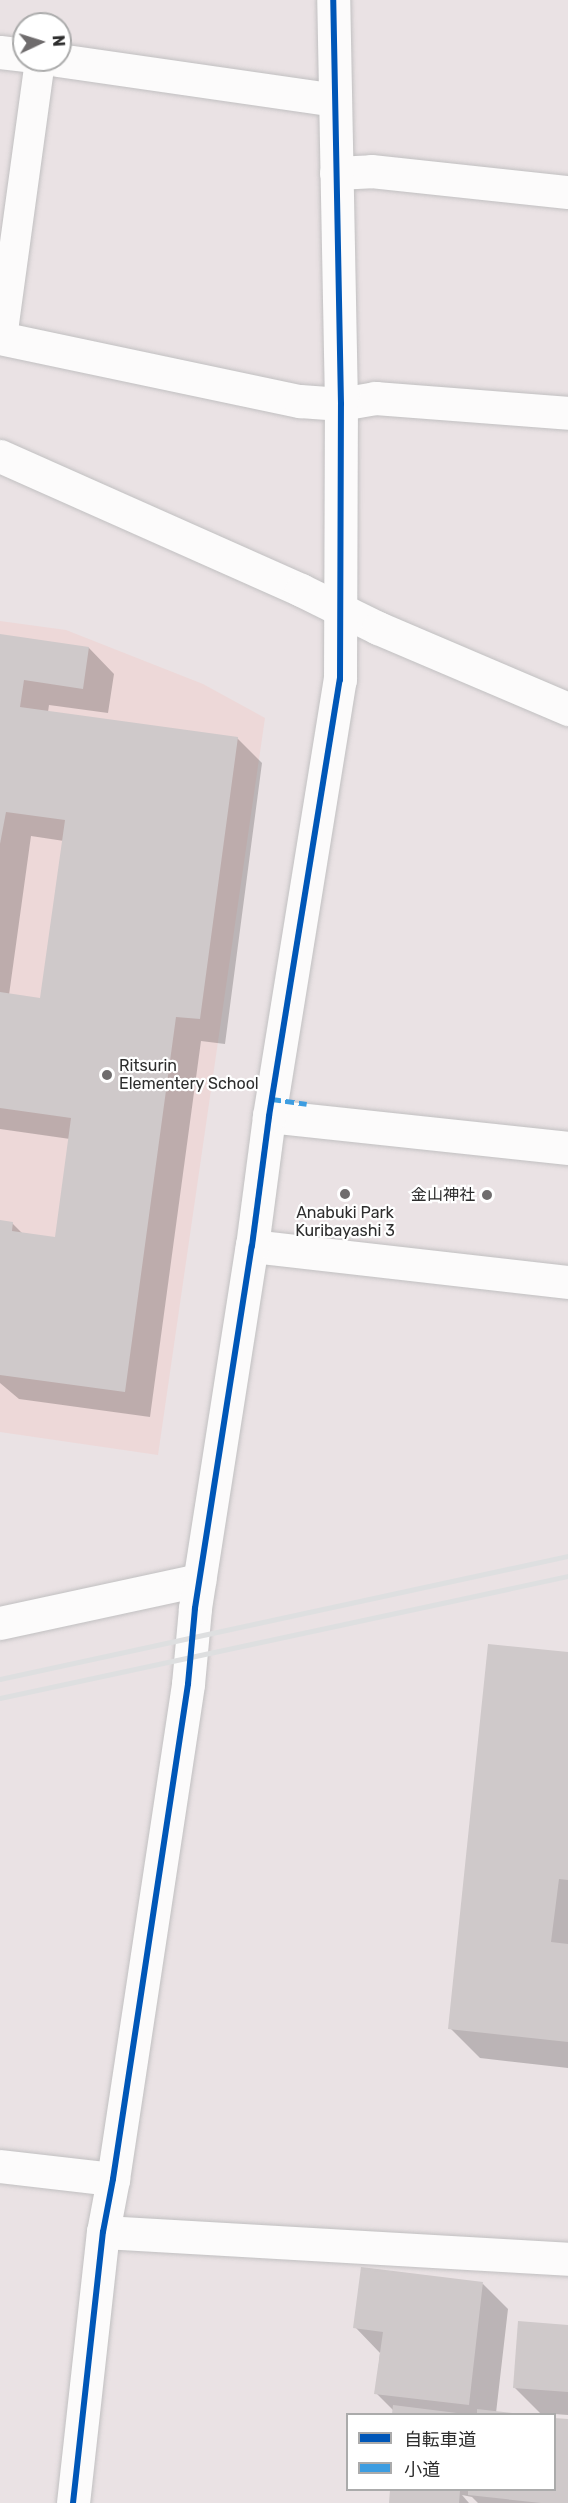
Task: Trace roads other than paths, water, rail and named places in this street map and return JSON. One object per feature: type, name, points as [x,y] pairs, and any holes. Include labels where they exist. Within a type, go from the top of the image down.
[{"type":"street","points":[[72,2503],[103,2232],[188,1684],[197,1594],[252,1245],[269,1116],[340,680],[341,404],[333,0]]},
{"type":"street","points":[[72,62],[334,100]]},
{"type":"street","points":[[336,173],[371,171],[568,192]]},
{"type":"street","points":[[1,338],[300,401],[341,404],[375,398],[568,413]]},
{"type":"street","points":[[0,456],[301,590],[342,611],[568,709]]},
{"type":"street","points":[[269,1116],[568,1148]]},
{"type":"street","points":[[252,1245],[568,1282]]},
{"type":"street","points":[[0,1623],[197,1594]]},
{"type":"street","points":[[0,2166],[113,2179]]},
{"type":"street","points":[[103,2232],[568,2259]]},
{"type":"lane","points":[[1,338],[38,72]]},
{"type":"railway","points":[[0,1679],[568,1556]]},
{"type":"railway","points":[[0,1698],[568,1576]]},
{"type":"place","name":"Ritsurin Elementery School","points":[[107,1075]]},
{"type":"place","name":"Anabuki Park Kuribayashi 3","points":[[345,1194]]},
{"type":"place","name":"金山神社","points":[[487,1195]]}]
